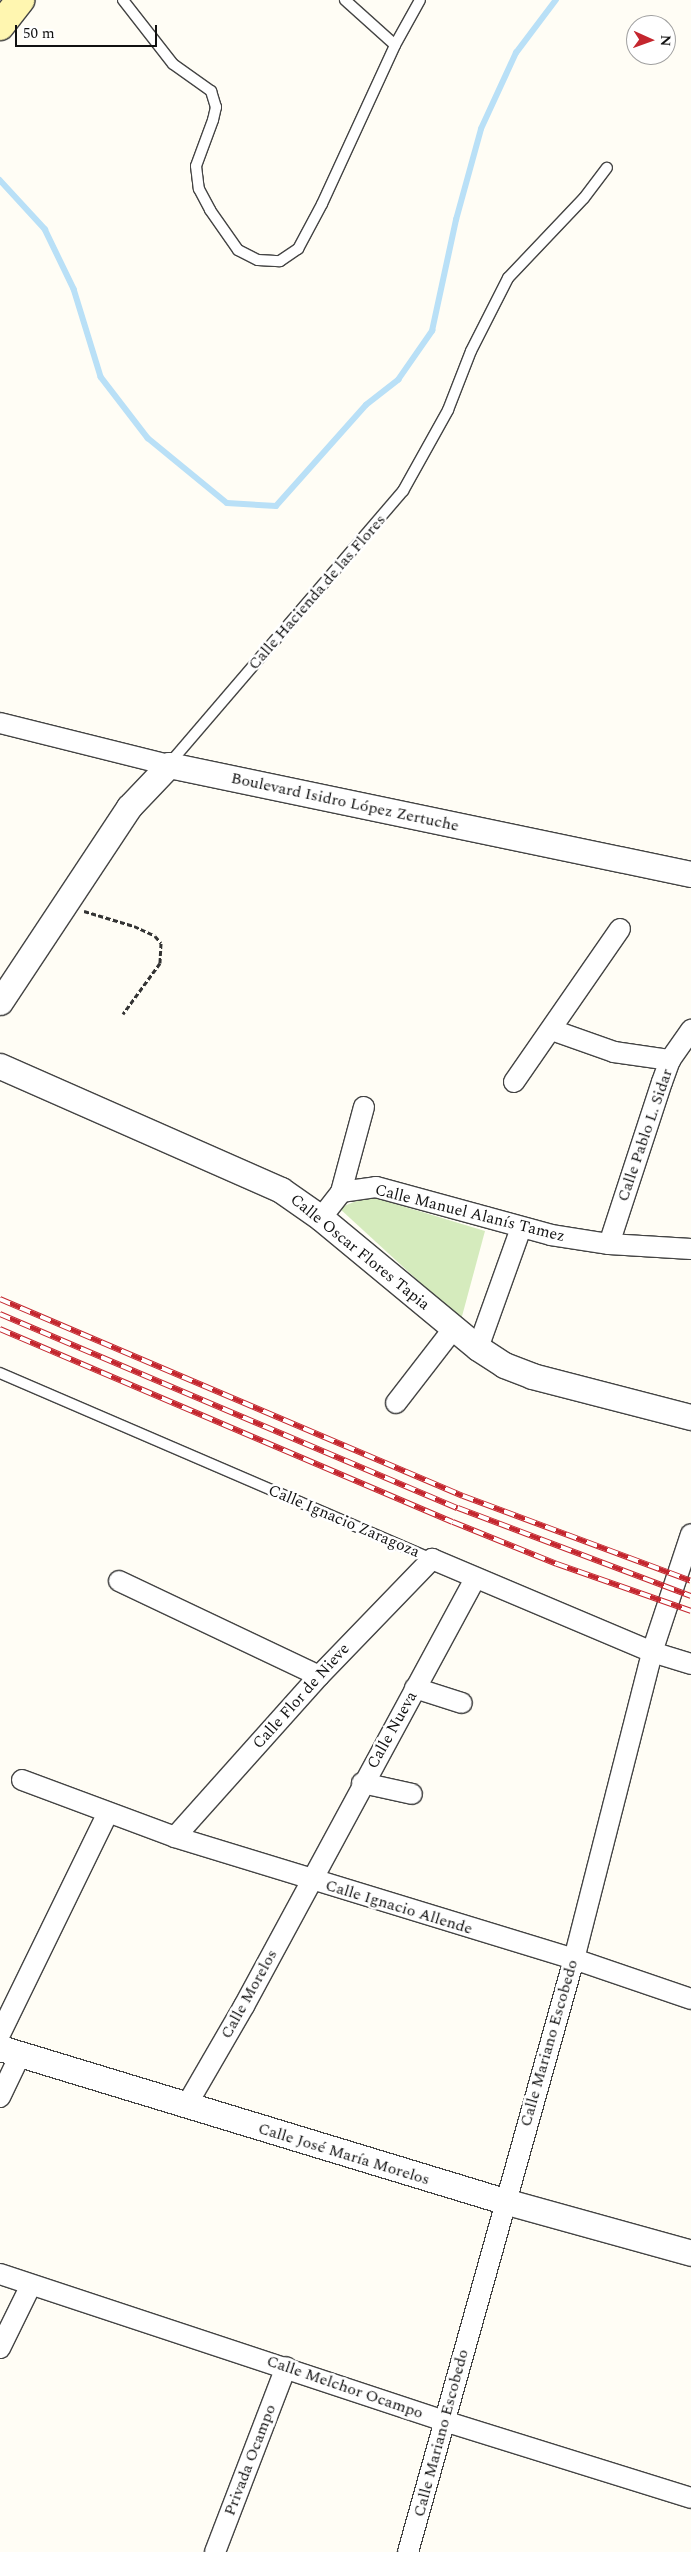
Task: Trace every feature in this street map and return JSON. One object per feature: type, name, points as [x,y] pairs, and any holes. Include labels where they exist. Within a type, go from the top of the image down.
[{"type":"main road","points":[[0,26],[20,0]]},
{"type":"street","name":"Boulevard Isidro López Zertuche","points":[[0,723],[168,765],[691,874]]},
{"type":"street","name":"Calle Hacienda de las Flores","points":[[0,1002],[129,807],[168,765]]},
{"type":"street","points":[[514,1082],[552,1030],[620,929]]},
{"type":"street","points":[[552,1030],[614,1052],[670,1060]]},
{"type":"street","name":"Calle Pablo L. Sidar","points":[[609,1244],[670,1060],[691,1030]]},
{"type":"street","name":"Calle Oscar Flores Tapia","points":[[0,1066],[281,1190],[321,1218],[478,1348],[504,1365],[532,1376],[691,1417]]},
{"type":"street","points":[[321,1218],[341,1192],[364,1107]]},
{"type":"street","name":"Calle Manuel Alanís Tamez","points":[[341,1192],[376,1187],[521,1228],[609,1244],[691,1249]]},
{"type":"street","points":[[478,1348],[521,1228]]},
{"type":"street","points":[[396,1403],[454,1328]]},
{"type":"street","name":"Calle Mariano Escobedo","points":[[408,2552],[504,2201],[574,1959],[652,1652],[691,1534]]},
{"type":"street","name":"Calle Ignacio Zaragoza","points":[[432,1559],[474,1580],[652,1652],[691,1664]]},
{"type":"street","name":"Calle Flor de Nieve","points":[[175,1837],[318,1676],[432,1559]]},
{"type":"street","name":"Calle Nueva","points":[[311,1880],[474,1580]]},
{"type":"street","points":[[119,1581],[318,1676]]},
{"type":"street","points":[[415,1688],[462,1703]]},
{"type":"street","name":"Calle Ignacio Allende","points":[[22,1780],[175,1837],[574,1959],[691,1999]]},
{"type":"street","points":[[362,1783],[412,1794]]},
{"type":"street","points":[[0,2034],[108,1813]]},
{"type":"street","name":"Calle Morelos","points":[[186,2106],[311,1880]]},
{"type":"street","points":[[0,2096],[10,2051]]},
{"type":"street","name":"Calle José María Morelos","points":[[10,2051],[504,2201],[691,2253]]},
{"type":"street","name":"Calle Melchor Ocampo","points":[[0,2274],[286,2367],[444,2421],[691,2498]]},
{"type":"street","points":[[0,2348],[31,2285]]},
{"type":"street","name":"Privada Ocampo","points":[[215,2552],[286,2367]]},
{"type":"lane","points":[[123,0],[173,64],[211,91],[216,107],[196,166],[199,189],[238,250],[258,260],[280,261],[298,250],[322,204],[395,45],[420,0]]},
{"type":"lane","points":[[345,0],[395,45]]},
{"type":"lane","name":"Calle Hacienda de las Flores","points":[[168,765],[403,491],[440,427],[471,351],[508,278],[584,198],[607,168]]},
{"type":"lane","name":"Calle Ignacio Zaragoza","points":[[0,1373],[432,1559]]},
{"type":"path","points":[[65,905],[134,926],[155,936],[161,943],[160,963],[123,1014]]},
{"type":"green space","points":[[369,1196],[485,1231],[461,1320],[339,1208]]},
{"type":"waterway","points":[[0,180],[45,229],[74,289],[101,377],[148,438],[227,503],[276,506],[366,405],[398,380],[432,331],[456,220],[481,129],[516,53],[556,0]]},
{"type":"railway","points":[[0,1299],[463,1496],[691,1581]]},
{"type":"railway","points":[[0,1314],[458,1508],[691,1596]]},
{"type":"railway","points":[[0,1329],[453,1522],[557,1564],[691,1611]]}]
